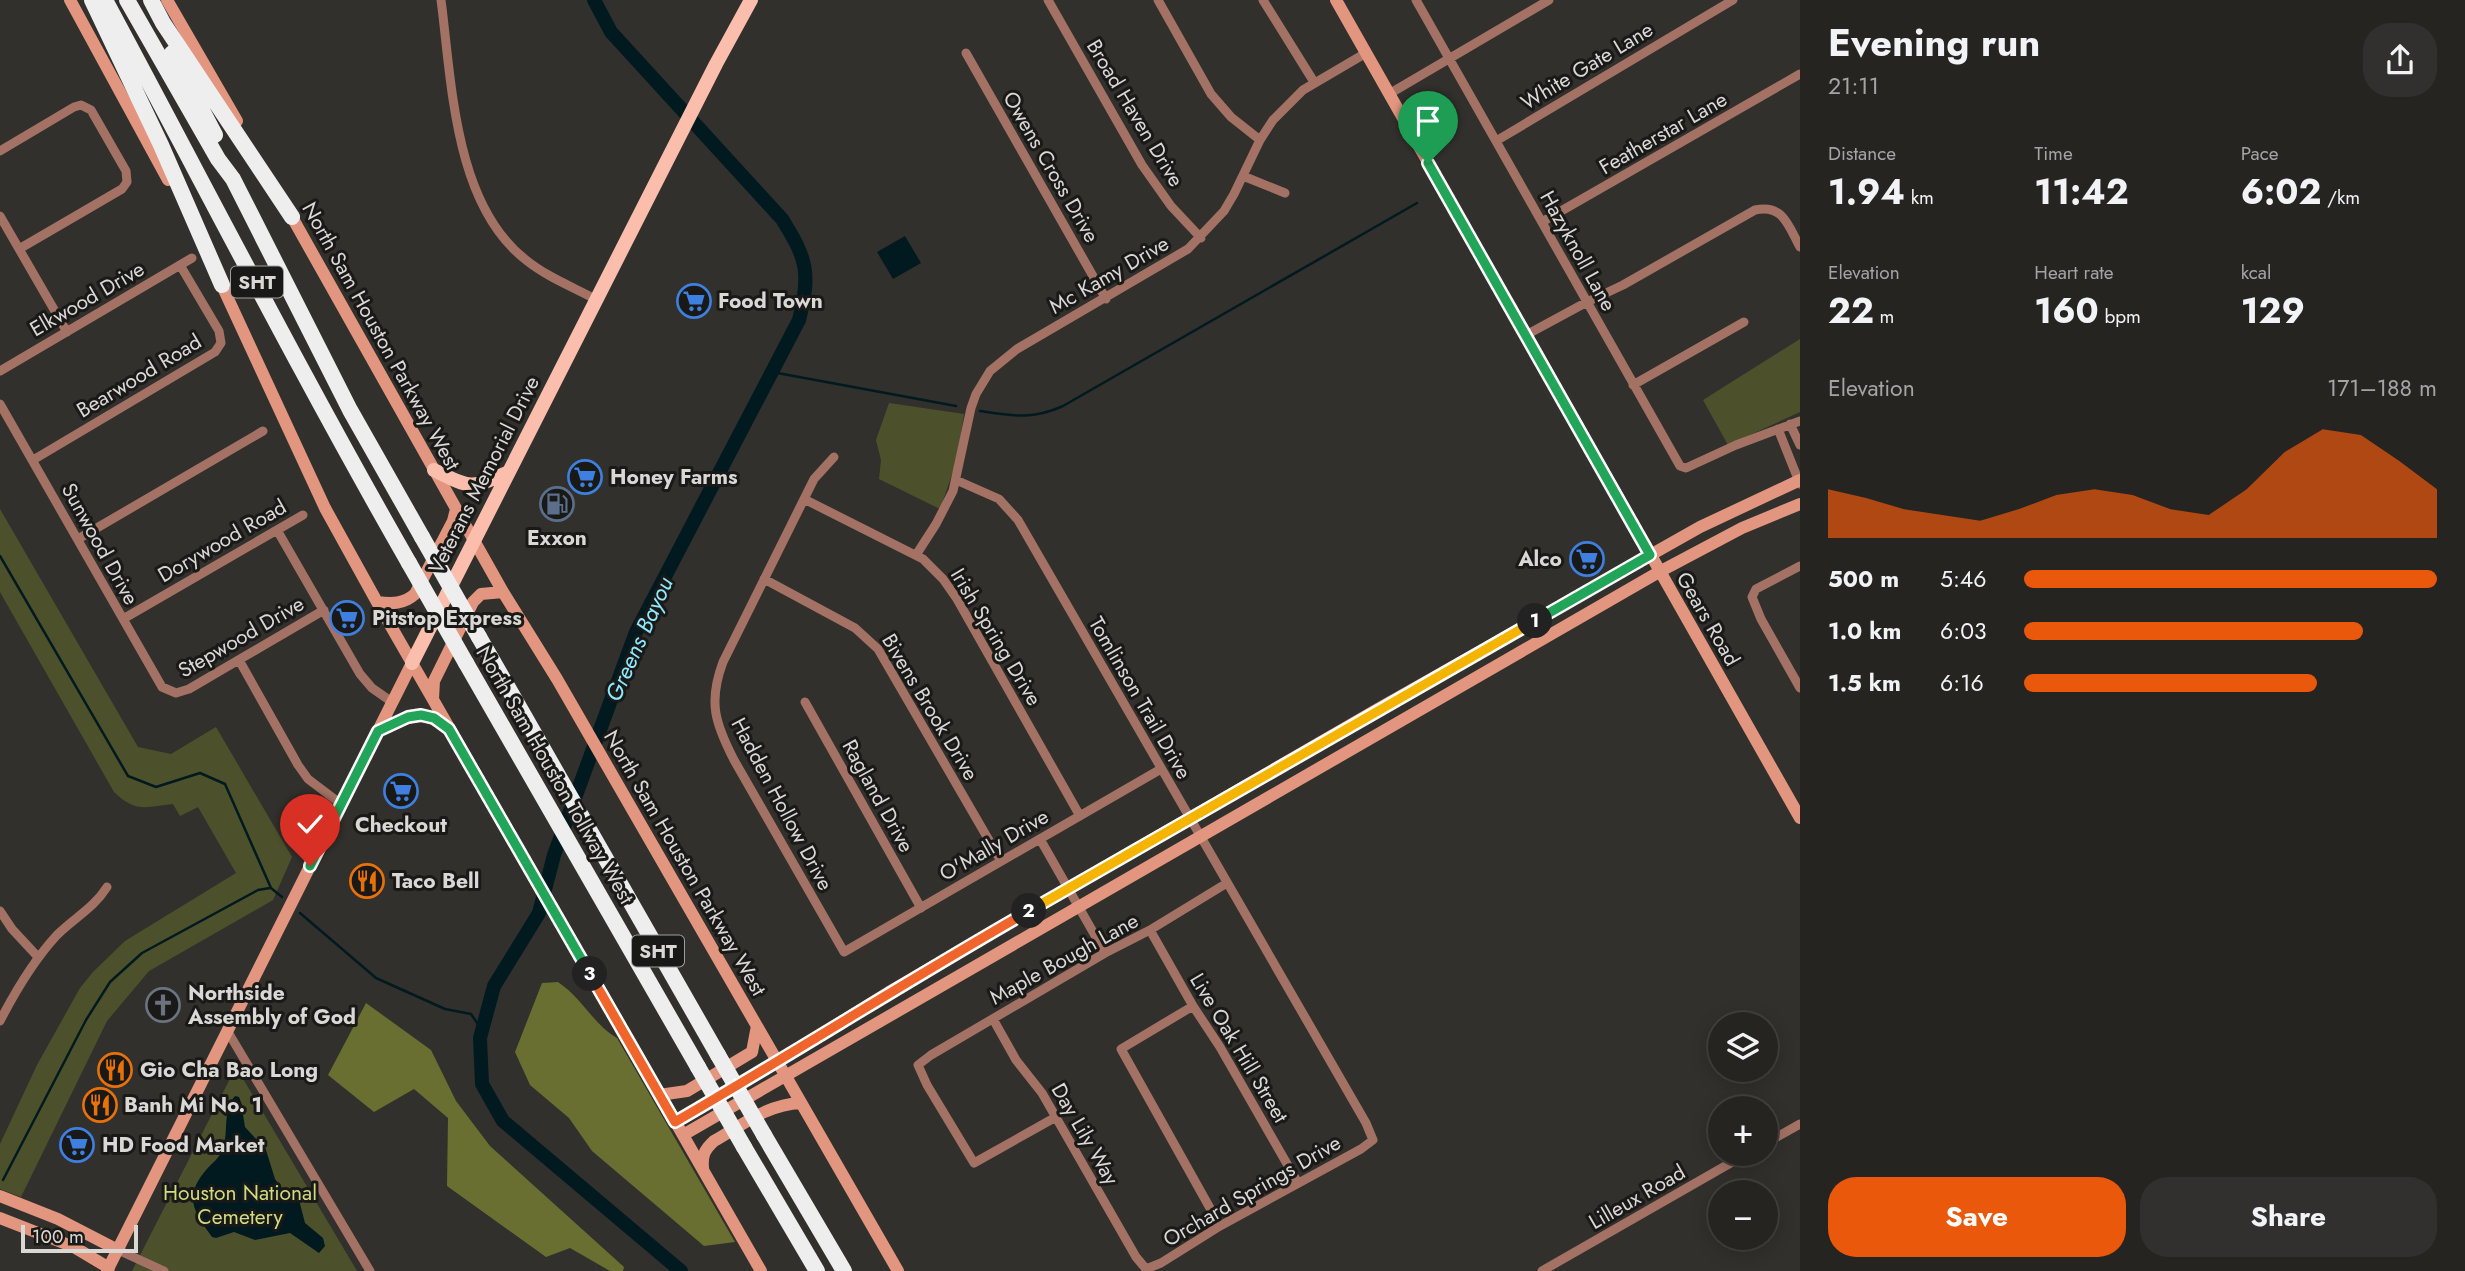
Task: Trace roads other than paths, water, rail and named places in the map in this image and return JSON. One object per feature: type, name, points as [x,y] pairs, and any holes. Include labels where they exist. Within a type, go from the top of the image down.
[{"type":"highway","points":[[92,0],[161,145],[222,285]]},
{"type":"highway","name":"North Sam Houston Tollway West","points":[[105,0],[276,318],[330,425],[817,1271]]},
{"type":"highway","name":"North Sam Houston Tollway West","points":[[127,0],[218,159],[233,179],[350,410],[844,1271]]},
{"type":"highway","name":"North Sam Houston Tollway West","points":[[143,0],[228,160],[233,179]]},
{"type":"highway","points":[[151,0],[163,23],[292,218]]},
{"type":"main road","points":[[70,0],[157,158],[222,285],[325,508],[761,1271]]},
{"type":"main road","name":"North Sam Houston Parkway West","points":[[167,0],[503,592],[557,679],[898,1271]]},
{"type":"main road","name":"Veterans Memorial Drive","points":[[111,1270],[118,1250],[392,702],[751,0]]},
{"type":"main road","name":"Gears Road","points":[[1336,0],[1800,818]]},
{"type":"main road","points":[[434,470],[461,484],[471,486],[509,472]]},
{"type":"main road","points":[[675,1122],[953,955],[1378,709],[1723,515],[1799,481]]},
{"type":"main road","points":[[682,1135],[1659,572],[1742,528],[1800,504]]},
{"type":"main road","points":[[377,602],[391,604],[408,601],[415,594],[453,521],[456,509]]},
{"type":"main road","points":[[434,701],[434,681],[473,602],[481,594],[503,592]]},
{"type":"main road","points":[[1531,623],[1541,640]]},
{"type":"main road","points":[[1378,709],[1389,727]]},
{"type":"main road","points":[[378,731],[408,717],[421,715],[434,718],[449,729]]},
{"type":"main road","points":[[953,955],[962,972]]},
{"type":"main road","points":[[659,1095],[687,1091],[743,1059],[752,1052],[756,1043],[757,1026]]},
{"type":"main road","points":[[703,1170],[702,1158],[706,1148],[714,1141],[783,1103],[801,1103]]},
{"type":"main road","points":[[0,1196],[58,1219],[118,1250]]},
{"type":"main road","points":[[0,1218],[32,1228],[74,1247],[111,1270]]},
{"type":"street","points":[[441,0],[458,127],[467,164],[480,198],[501,235],[526,260],[597,300]]},
{"type":"street","name":"Broad Haven Drive","points":[[1048,0],[1142,166],[1158,190],[1201,237]]},
{"type":"street","points":[[1158,0],[1211,94],[1231,117],[1260,140]]},
{"type":"street","points":[[1263,0],[1314,82]]},
{"type":"street","name":"Hazyknoll Lane","points":[[1416,0],[1680,466],[1686,468],[1778,429]]},
{"type":"street","points":[[1389,94],[1549,0]]},
{"type":"street","name":"White Gate Lane","points":[[1496,141],[1733,0]]},
{"type":"street","name":"Owens Cross Drive","points":[[966,53],[1105,299]]},
{"type":"street","name":"Mc Kamy Drive","points":[[916,555],[945,508],[956,481],[975,394],[990,371],[1011,353],[1172,260],[1201,237],[1224,211],[1260,140],[1288,104],[1314,82],[1366,53]]},
{"type":"street","name":"Featherstar Lane","points":[[1542,222],[1800,74]]},
{"type":"street","points":[[0,151],[81,105],[91,110],[126,170],[127,181],[122,190],[19,249]]},
{"type":"street","points":[[1243,176],[1285,193]]},
{"type":"street","points":[[1526,335],[1623,285],[1755,210],[1768,207],[1776,210],[1800,247]]},
{"type":"street","points":[[0,216],[67,332]]},
{"type":"street","name":"Elkwood Drive","points":[[0,371],[192,258]]},
{"type":"street","name":"Bearwood Road","points":[[33,460],[215,352],[221,343],[219,331],[180,265]]},
{"type":"street","points":[[1633,386],[1744,322]]},
{"type":"street","name":"Sunwood Drive","points":[[0,404],[162,687],[176,693]]},
{"type":"street","points":[[1799,481],[1778,429],[1800,421]]},
{"type":"street","points":[[1790,424],[1800,445]]},
{"type":"street","points":[[78,539],[263,431]]},
{"type":"street","name":"Hadden Hollow Drive","points":[[834,457],[820,469],[723,662],[715,686],[714,709],[720,732],[734,760],[844,953]]},
{"type":"street","name":"Tomlinson Trail Drive","points":[[956,481],[999,499],[1018,520],[1291,992],[1373,1140]]},
{"type":"street","name":"Irish Spring Drive","points":[[804,499],[916,555],[933,568],[950,588],[1080,816]]},
{"type":"street","name":"Dorywood Road","points":[[123,619],[303,515]]},
{"type":"street","points":[[277,530],[360,674],[372,688],[392,702]]},
{"type":"street","points":[[1796,568],[1756,589],[1752,597],[1761,619],[1800,688]]},
{"type":"street","name":"Bivens Brook Drive","points":[[764,579],[848,623],[878,649],[1001,861]]},
{"type":"street","name":"Stepwood Drive","points":[[176,693],[190,690],[324,610]]},
{"type":"street","points":[[239,660],[303,772],[316,787],[341,804]]},
{"type":"street","name":"Ragland Drive","points":[[805,702],[921,908]]},
{"type":"street","name":"O'Mally Drive","points":[[844,953],[1161,769]]},
{"type":"street","points":[[1040,839],[1105,953]]},
{"type":"street","name":"Maple Bough Lane","points":[[1056,1117],[974,1163],[927,1085],[918,1065],[993,1018],[1150,930],[1227,883]]},
{"type":"street","points":[[0,1021],[38,957],[58,934],[100,899],[107,887]]},
{"type":"street","points":[[0,911],[12,929],[38,957]]},
{"type":"street","name":"Live Oak Hill Street","points":[[1150,930],[1192,1006],[1220,1047],[1298,1183]]},
{"type":"street","points":[[1192,1006],[1121,1049],[1220,1226]]},
{"type":"street","name":"Day Lily Way","points":[[993,1018],[1016,1060],[1042,1093],[1136,1257],[1146,1269]]},
{"type":"street","points":[[228,1032],[370,1271]]},
{"type":"street","points":[[1778,1136],[1800,1124]]},
{"type":"street","name":"Orchard Springs Drive","points":[[1146,1269],[1161,1263],[1220,1226],[1373,1140]]},
{"type":"street","name":"Lilleux Road","points":[[1542,1271],[1725,1166]]},
{"type":"street","points":[[118,1250],[164,1271]]},
{"type":"water","points":[[905,236],[921,263],[893,279],[877,252]]},
{"type":"water","points":[[235,1096],[239,1097],[244,1110],[245,1127],[266,1150],[275,1179],[281,1187],[298,1196],[305,1223],[323,1238],[325,1246],[319,1253],[290,1233],[255,1240],[234,1232],[212,1237],[200,1220],[194,1204],[195,1188],[222,1152],[228,1108]]},
{"type":"waterway","name":"Greens Bayou","points":[[594,0],[611,32],[782,219],[802,256],[805,278],[799,320],[636,632],[554,855],[539,913],[494,986],[480,1038],[482,1084],[503,1121],[681,1271]]},
{"type":"waterway","points":[[980,411],[1032,415],[1063,406],[1417,203]]},
{"type":"waterway","points":[[772,372],[956,406]]},
{"type":"waterway","points":[[0,556],[128,776],[156,787],[200,773],[225,784],[271,888],[282,897]]},
{"type":"waterway","points":[[3,1180],[86,1020],[110,982],[142,953],[258,890],[270,888]]},
{"type":"waterway","points":[[300,913],[376,978],[445,1009],[471,1014],[482,1030]]},
{"type":"place","name":"Food Town","points":[[694,301]]},
{"type":"place","name":"Honey Farms","points":[[585,477]]},
{"type":"place","name":"Exxon","points":[[557,504]]},
{"type":"place","name":"Alco","points":[[1587,559]]},
{"type":"place","name":"Pitstop Express","points":[[347,618]]},
{"type":"place","name":"Checkout","points":[[401,791]]},
{"type":"place","name":"Taco Bell","points":[[367,881]]},
{"type":"place","name":"Northside Assembly of God","points":[[163,1005]]},
{"type":"place","name":"Gio Cha Bao Long","points":[[115,1070]]},
{"type":"place","name":"Banh Mi No. 1","points":[[100,1105]]},
{"type":"place","name":"HD Food Market","points":[[77,1145]]},
{"type":"park label","name":"Houston National Cemetery","points":[[240,1205]]}]
